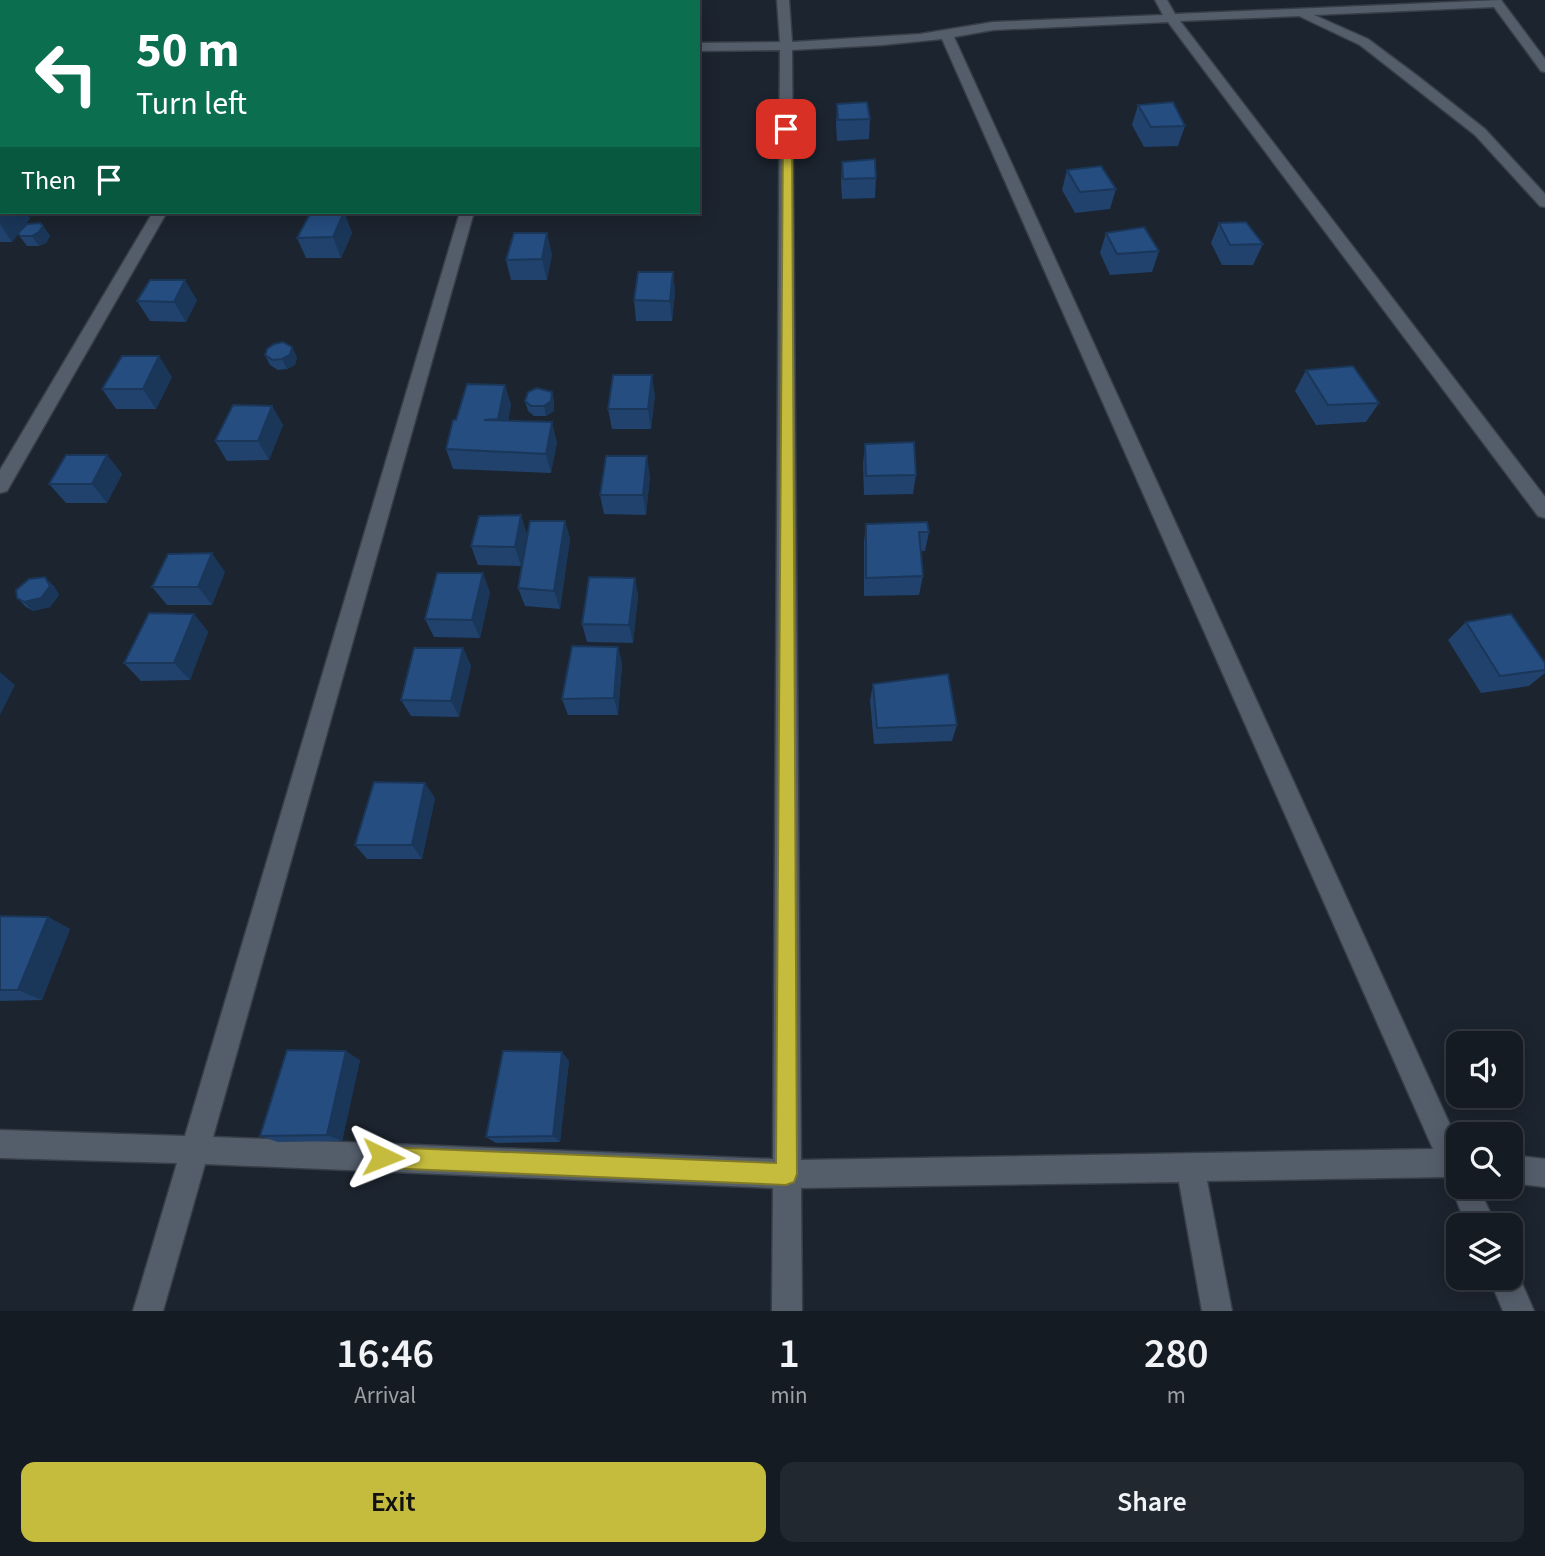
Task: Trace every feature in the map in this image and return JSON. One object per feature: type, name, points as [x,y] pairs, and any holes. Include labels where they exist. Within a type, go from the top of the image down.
[{"type":"street","points":[[783,0],[786,47],[787,1311]]},
{"type":"street","points":[[1161,0],[1171,18],[1545,511]]},
{"type":"street","points":[[700,47],[786,47],[947,36],[993,26],[1497,2],[1545,68]]},
{"type":"street","points":[[1299,13],[1364,42],[1414,80],[1480,132],[1545,203]]},
{"type":"street","points":[[947,36],[1446,1144]]},
{"type":"street","points":[[0,486],[159,214]]},
{"type":"street","points":[[148,1311],[466,214]]},
{"type":"street","points":[[0,1144],[786,1174],[1190,1167],[1446,1171]]},
{"type":"street","points":[[1190,1167],[1217,1311]]},
{"type":"street","points":[[1523,1170],[1545,1173]]},
{"type":"street","points":[[1509,1290],[1519,1311]]},
{"type":"building","points":[[867,102],[870,119],[838,120],[837,104]]},
{"type":"building","points":[[1173,102],[1185,126],[1151,127],[1138,105]]},
{"type":"building","points":[[875,159],[876,178],[843,179],[842,162]]},
{"type":"building","points":[[1101,166],[1116,189],[1080,192],[1067,170]]},
{"type":"building","points":[[310,214],[343,214],[333,237],[297,238]]},
{"type":"building","points":[[1246,222],[1263,244],[1230,245],[1219,223]]},
{"type":"building","points":[[40,223],[43,226],[32,236],[20,236],[18,233],[27,224]]},
{"type":"building","points":[[1144,227],[1159,251],[1117,254],[1106,233]]},
{"type":"building","points":[[514,233],[547,233],[542,259],[506,260]]},
{"type":"building","points":[[638,272],[673,272],[670,301],[634,300]]},
{"type":"building","points":[[150,280],[185,280],[174,302],[137,301]]},
{"type":"building","points":[[283,342],[292,347],[290,355],[273,360],[265,355],[267,349]]},
{"type":"building","points":[[122,356],[159,356],[143,389],[102,389]]},
{"type":"building","points":[[1353,366],[1379,403],[1328,405],[1306,370]]},
{"type":"building","points":[[613,375],[652,375],[648,409],[608,409]]},
{"type":"building","points":[[467,384],[505,385],[498,419],[484,420],[552,422],[546,454],[446,449],[453,420],[456,420]]},
{"type":"building","points":[[537,388],[552,392],[551,401],[544,406],[531,406],[525,401],[528,392]]},
{"type":"building","points":[[233,405],[272,406],[258,441],[215,441]]},
{"type":"building","points":[[914,442],[916,475],[866,476],[865,444]]},
{"type":"building","points":[[66,455],[107,455],[92,484],[49,484]]},
{"type":"building","points":[[606,456],[647,456],[643,495],[600,495]]},
{"type":"building","points":[[521,515],[515,547],[471,546],[479,516]]},
{"type":"building","points":[[530,521],[565,521],[554,591],[518,588]]},
{"type":"building","points":[[927,522],[929,532],[919,532],[923,576],[866,578],[866,524]]},
{"type":"building","points":[[212,553],[198,587],[152,587],[168,554]]},
{"type":"building","points":[[437,573],[483,573],[472,620],[425,619]]},
{"type":"building","points":[[45,577],[50,586],[41,598],[24,602],[17,598],[16,590],[29,579]]},
{"type":"building","points":[[589,577],[635,578],[629,625],[582,624]]},
{"type":"building","points":[[149,613],[194,614],[174,663],[124,663]]},
{"type":"building","points":[[1511,614],[1545,663],[1545,670],[1500,676],[1466,622]]},
{"type":"building","points":[[572,646],[618,647],[614,698],[562,699]]},
{"type":"building","points":[[414,648],[463,648],[451,701],[401,700]]},
{"type":"building","points":[[948,674],[957,725],[877,728],[873,684]]},
{"type":"building","points":[[374,782],[425,783],[412,845],[355,845]]},
{"type":"building","points":[[0,916],[48,917],[18,990],[0,990]]},
{"type":"building","points":[[287,1050],[346,1051],[327,1135],[260,1136]]},
{"type":"building","points":[[503,1051],[562,1052],[553,1136],[486,1137]]},
{"type":"route","points":[[383,1157],[786,1174],[786,129]]}]
